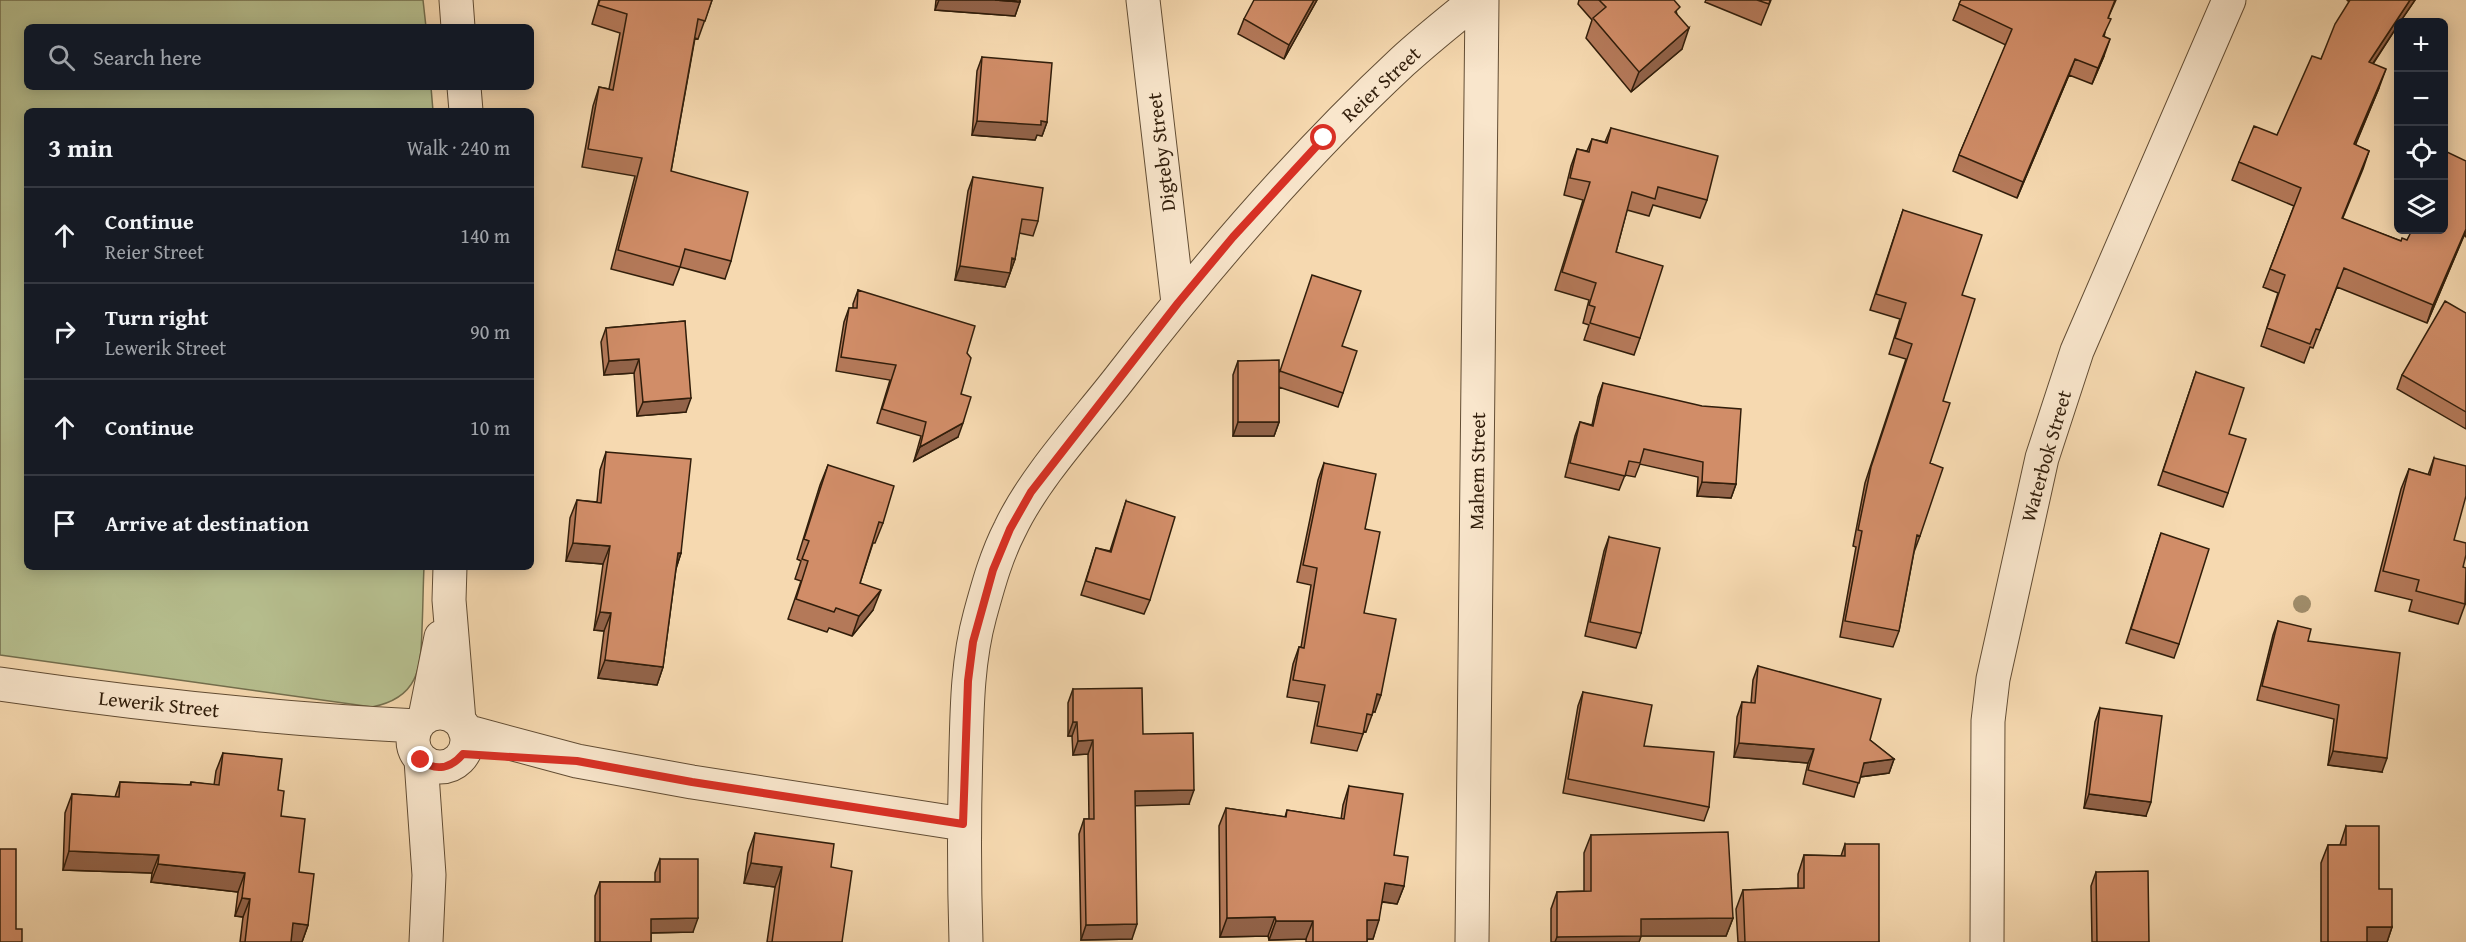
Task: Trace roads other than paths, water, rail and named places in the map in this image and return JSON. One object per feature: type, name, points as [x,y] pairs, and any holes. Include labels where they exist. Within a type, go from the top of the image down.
[{"type":"street","points":[[456,0],[458,24]]},
{"type":"street","name":"Digteby Street","points":[[1143,0],[1178,303]]},
{"type":"street","name":"Reier Street","points":[[966,942],[963,824],[968,681],[973,642],[993,570],[1010,529],[1031,492],[1178,303],[1233,237],[1324,138],[1404,60],[1476,0]]},
{"type":"street","name":"Mahem Street","points":[[1472,942],[1482,0]]},
{"type":"street","name":"Waterbok Street","points":[[1987,942],[1988,732],[1993,679],[2042,458],[2077,351],[2229,0]]},
{"type":"street","points":[[464,90],[466,108]]},
{"type":"street","points":[[426,942],[429,875],[419,738],[448,600],[450,570]]},
{"type":"street","points":[[429,875],[461,742],[448,600]]},
{"type":"street","name":"Lewerik Street","points":[[0,684],[127,702],[319,721],[419,738]]},
{"type":"street","points":[[419,738],[442,713],[461,742],[692,782],[963,824]]},
{"type":"street","points":[[419,738],[427,764],[441,768],[461,742]]}]
